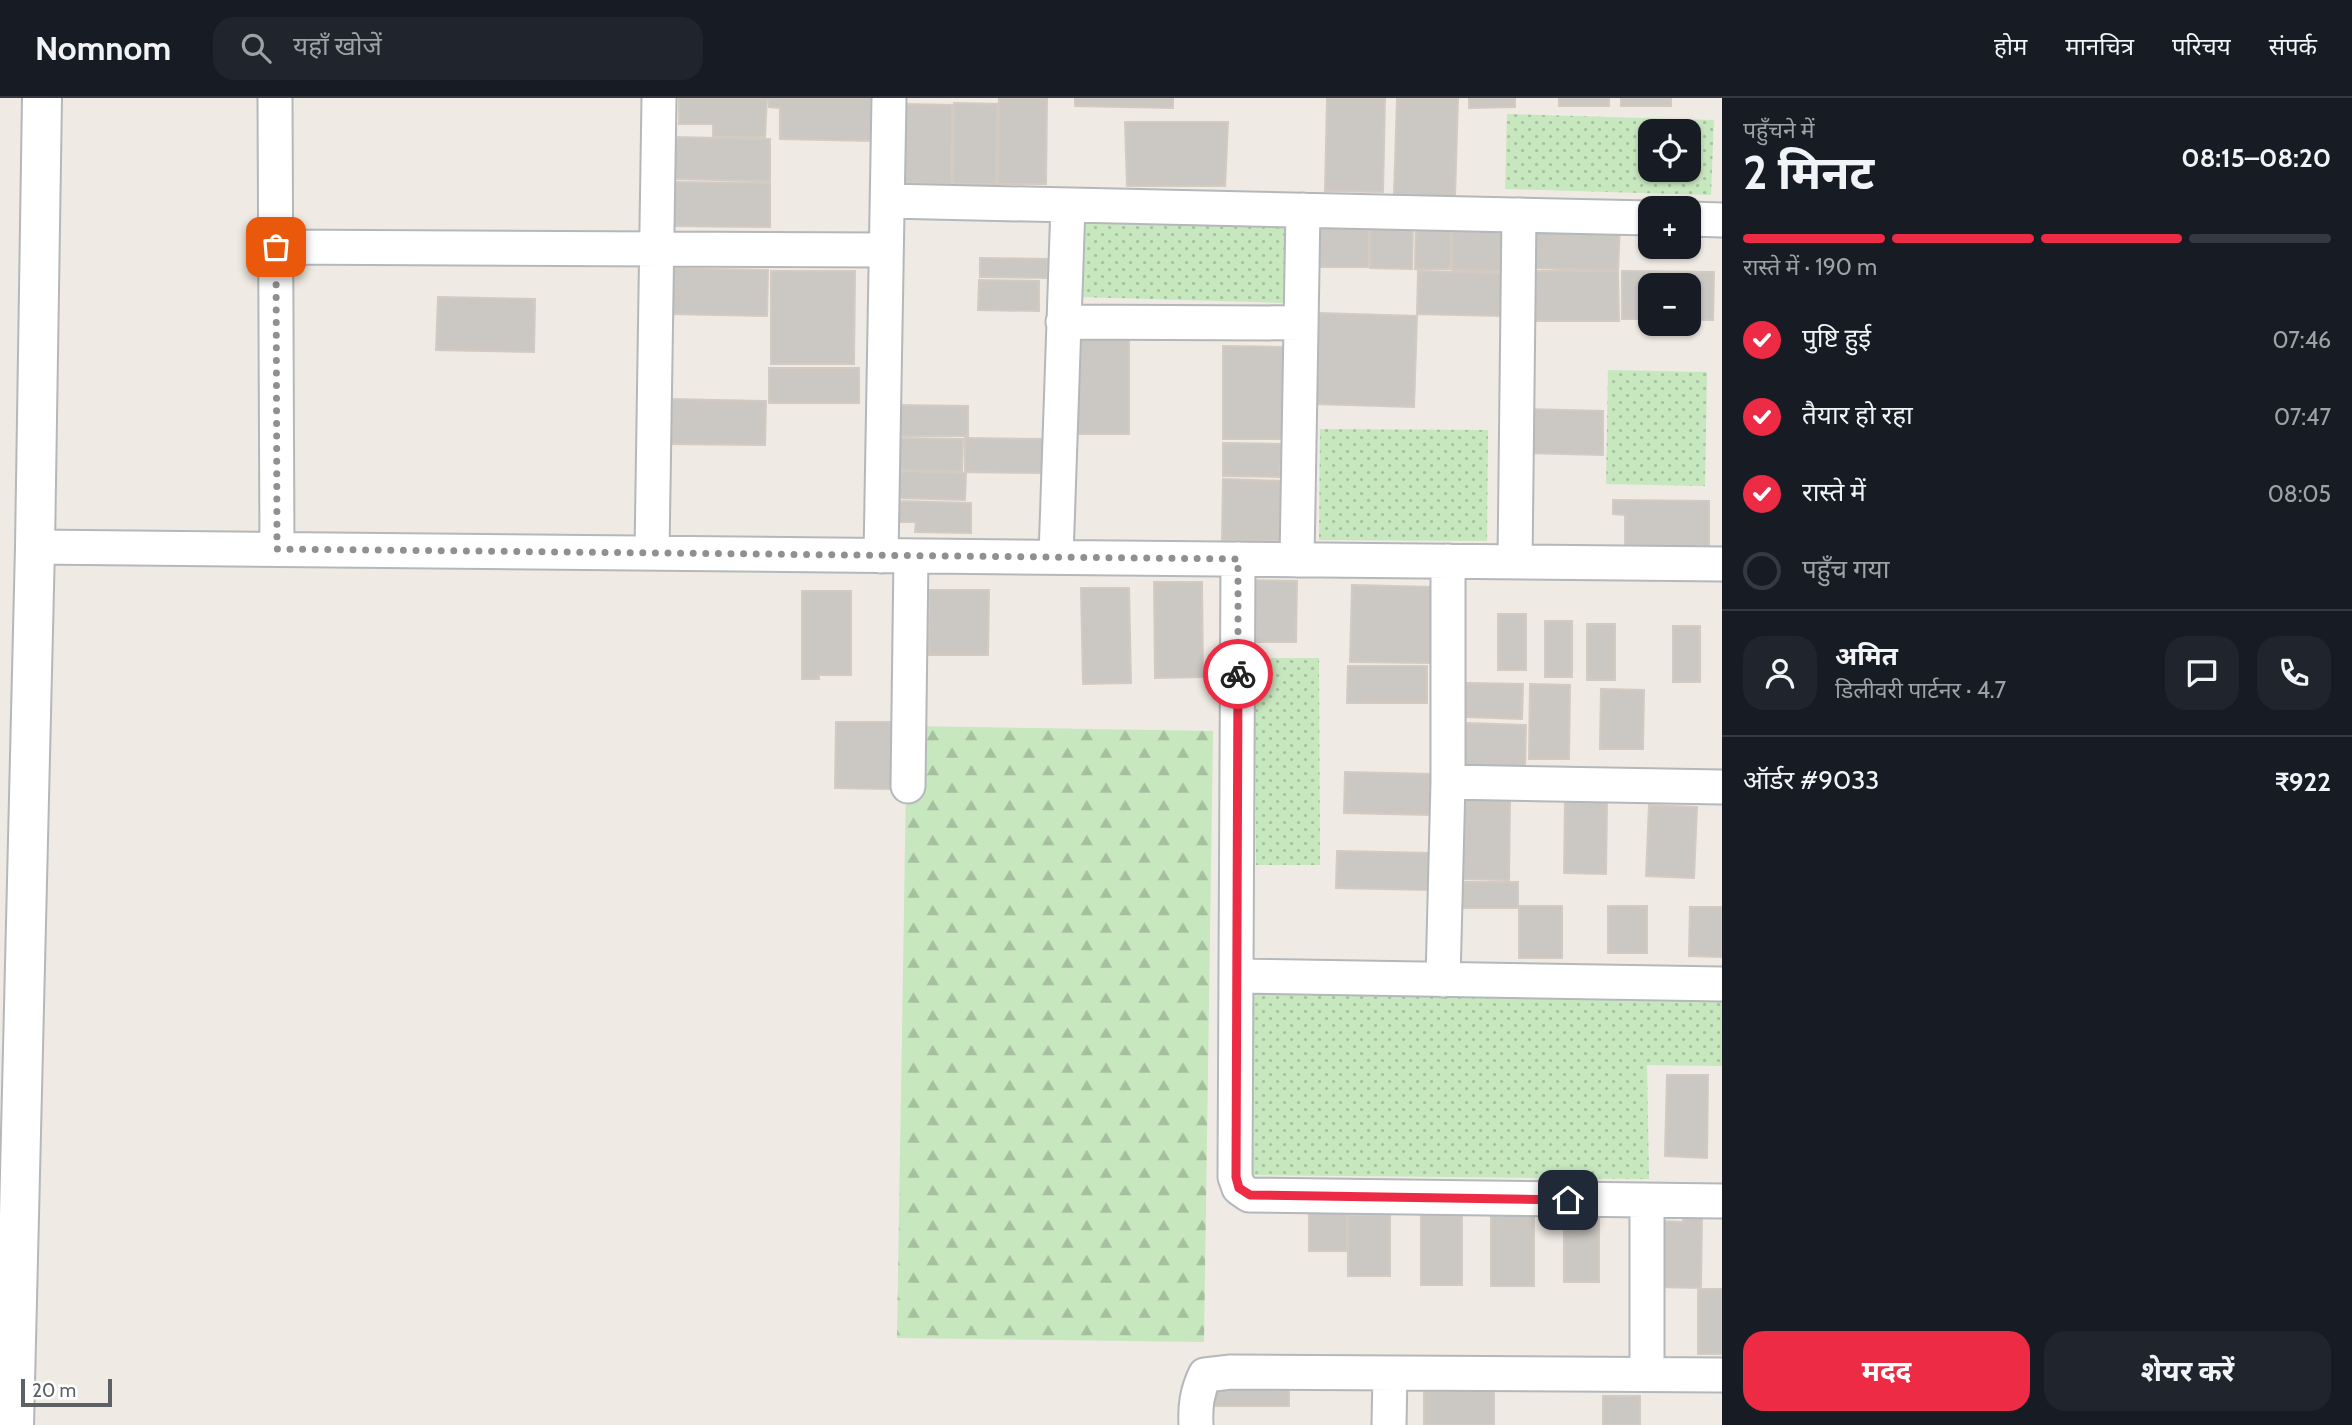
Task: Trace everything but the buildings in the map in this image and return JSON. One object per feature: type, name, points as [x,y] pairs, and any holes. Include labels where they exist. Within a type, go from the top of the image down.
[{"type":"street","points":[[14,1425],[43,98]]},
{"type":"street","points":[[275,98],[277,549]]},
{"type":"street","points":[[652,553],[659,98]]},
{"type":"street","points":[[889,98],[886,250],[896,556],[908,786]]},
{"type":"street","points":[[888,201],[1638,218]]},
{"type":"street","points":[[1056,557],[1068,205]]},
{"type":"street","points":[[1297,560],[1303,210]]},
{"type":"street","points":[[1515,562],[1518,215]]},
{"type":"street","points":[[1701,219],[1722,220]]},
{"type":"street","points":[[276,247],[886,250]]},
{"type":"street","points":[[1063,322],[1301,323]]},
{"type":"street","points":[[35,547],[1722,564]]},
{"type":"street","points":[[1238,559],[1236,1177],[1239,1188],[1250,1195],[1722,1201]]},
{"type":"street","points":[[1443,980],[1448,782],[1448,561]]},
{"type":"street","points":[[1448,782],[1722,787]]},
{"type":"street","points":[[1236,976],[1722,984]]},
{"type":"street","points":[[1647,1201],[1647,1374]]},
{"type":"street","points":[[1195,1425],[1195,1402],[1205,1374],[1231,1371],[1722,1375]]},
{"type":"street","points":[[1389,1425],[1390,1373]]},
{"type":"green space","points":[[1507,114],[1680,119],[1638,119],[1638,182],[1701,182],[1701,120],[1714,120],[1711,195],[1505,189]]},
{"type":"green space","points":[[1082,222],[1289,228],[1286,303],[1080,297]]},
{"type":"green space","points":[[1608,370],[1707,372],[1705,486],[1606,484]]},
{"type":"green space","points":[[1320,429],[1488,430],[1487,541],[1319,540]]},
{"type":"green space","points":[[1255,658],[1319,658],[1320,865],[1256,865]]},
{"type":"green space","points":[[907,726],[1213,731],[1204,1342],[897,1338]]},
{"type":"green space","points":[[1249,989],[1722,1001],[1722,1066],[1647,1065],[1649,1179],[1250,1175]]},
{"type":"way so far","points":[[276,247],[277,549],[1238,559],[1238,674]]},
{"type":"route","points":[[1238,674],[1236,1177],[1239,1188],[1250,1195],[1568,1200]]}]
